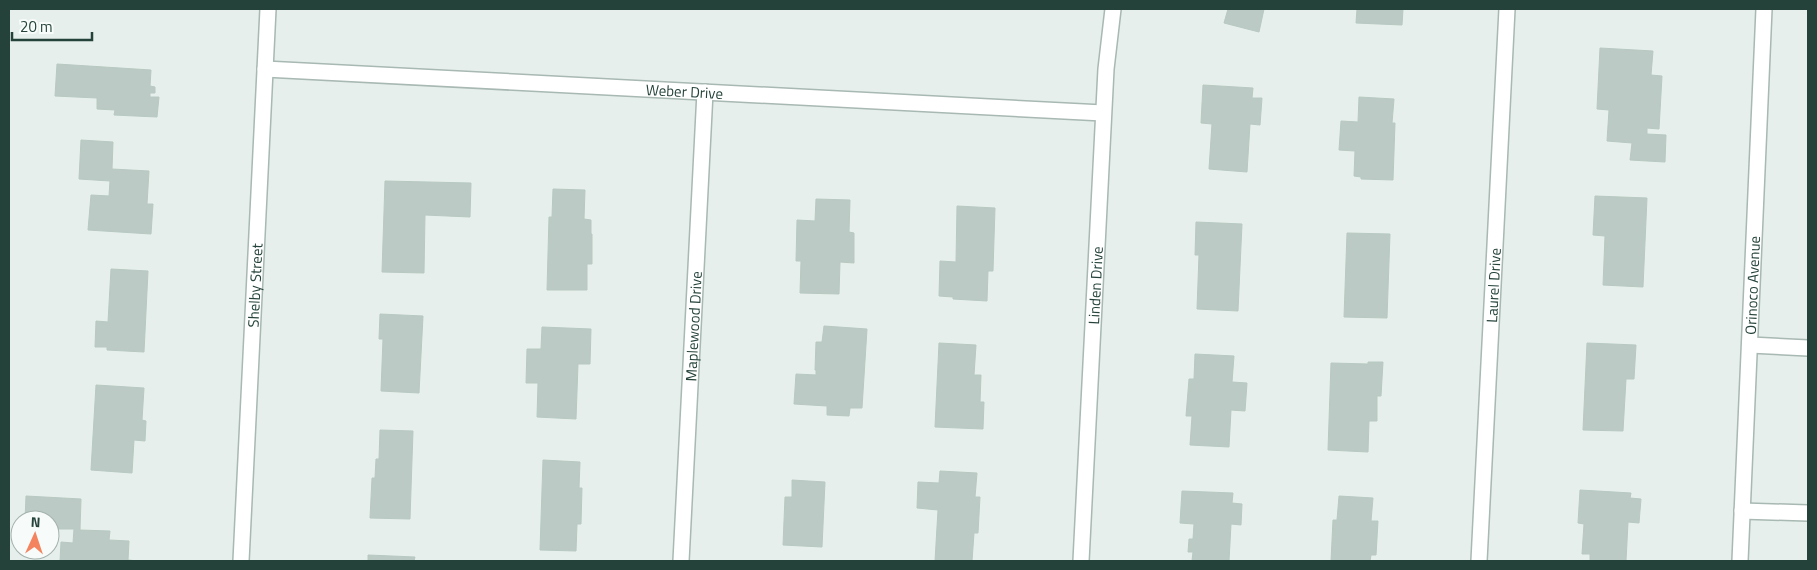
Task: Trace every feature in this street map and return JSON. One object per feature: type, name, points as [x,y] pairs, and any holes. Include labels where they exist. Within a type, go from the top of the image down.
[{"type":"street","name":"Shelby Street","points":[[241,561],[268,9]]},
{"type":"street","name":"Linden Drive","points":[[1081,561],[1103,113],[1108,45],[1113,9]]},
{"type":"street","name":"Laurel Drive","points":[[1479,561],[1507,9]]},
{"type":"street","name":"Orinoco Avenue","points":[[1740,561],[1764,9]]},
{"type":"street","name":"Weber Drive","points":[[265,69],[1103,113]]},
{"type":"street","name":"Maplewood Drive","points":[[680,561],[705,92]]},
{"type":"street","points":[[1750,344],[1808,348]]},
{"type":"street","points":[[1742,512],[1808,514]]},
{"type":"building","points":[[1228,9],[1264,9],[1259,32],[1224,23]]},
{"type":"building","points":[[1357,9],[1403,9],[1402,25],[1356,23]]},
{"type":"building","points":[[1600,48],[1653,51],[1651,75],[1662,76],[1659,129],[1647,128],[1647,134],[1666,135],[1665,162],[1630,160],[1632,143],[1607,141],[1609,110],[1597,109]]},
{"type":"building","points":[[57,64],[151,70],[150,86],[155,87],[155,93],[150,93],[150,97],[159,97],[157,117],[114,115],[115,110],[97,109],[97,98],[55,96]]},
{"type":"building","points":[[1203,85],[1253,88],[1252,98],[1262,98],[1260,125],[1250,124],[1247,172],[1209,169],[1212,124],[1201,123]]},
{"type":"building","points":[[1359,97],[1394,99],[1392,123],[1395,123],[1393,180],[1361,179],[1361,177],[1354,176],[1355,151],[1339,150],[1341,121],[1358,122]]},
{"type":"building","points":[[81,140],[113,142],[112,169],[149,171],[147,204],[153,204],[151,234],[88,230],[91,195],[109,196],[110,181],[79,179]]},
{"type":"building","points":[[385,181],[471,183],[470,217],[425,215],[424,273],[382,272]]},
{"type":"building","points":[[553,189],[585,190],[584,219],[591,220],[592,234],[592,264],[587,264],[587,290],[547,290],[549,217],[552,217]]},
{"type":"building","points":[[1595,196],[1647,198],[1643,287],[1603,285],[1605,236],[1593,235]]},
{"type":"building","points":[[816,199],[850,200],[849,232],[854,233],[854,263],[840,262],[839,294],[800,293],[801,261],[796,261],[797,220],[815,221]]},
{"type":"building","points":[[957,206],[995,208],[993,271],[988,271],[987,301],[953,299],[953,297],[939,296],[940,261],[956,262]]},
{"type":"building","points":[[1196,222],[1242,224],[1238,311],[1197,309],[1199,255],[1195,255]]},
{"type":"building","points":[[1347,233],[1390,234],[1387,318],[1344,317]]},
{"type":"building","points":[[111,269],[148,271],[144,352],[107,350],[107,347],[95,347],[96,321],[108,322]]},
{"type":"building","points":[[380,314],[423,316],[419,393],[381,391],[383,339],[379,339]]},
{"type":"building","points":[[824,326],[867,329],[862,408],[850,408],[849,416],[827,415],[827,406],[794,404],[796,374],[816,375],[816,342],[822,342]]},
{"type":"building","points":[[542,327],[591,329],[590,364],[578,364],[576,419],[537,417],[538,383],[526,383],[527,349],[541,349]]},
{"type":"building","points":[[939,343],[976,345],[974,375],[981,375],[980,402],[984,402],[983,429],[935,427]]},
{"type":"building","points":[[1587,343],[1636,345],[1634,379],[1626,379],[1623,431],[1583,430]]},
{"type":"building","points":[[1195,354],[1234,356],[1232,382],[1247,383],[1245,411],[1231,410],[1229,447],[1190,445],[1192,416],[1186,416],[1189,379],[1194,379]]},
{"type":"building","points":[[1368,362],[1383,362],[1381,396],[1377,396],[1377,421],[1369,421],[1368,452],[1328,450],[1331,363],[1368,364]]},
{"type":"building","points":[[96,385],[144,388],[142,420],[146,421],[145,441],[134,440],[132,473],[91,470]]},
{"type":"building","points":[[380,430],[413,431],[410,519],[370,518],[372,478],[375,478],[376,459],[379,459]]},
{"type":"building","points":[[543,460],[580,462],[579,488],[582,488],[581,524],[577,524],[576,551],[540,550]]},
{"type":"building","points":[[940,471],[977,473],[975,497],[980,497],[978,533],[974,533],[972,561],[935,561],[938,510],[917,508],[918,482],[939,483]]},
{"type":"building","points":[[792,480],[825,482],[822,547],[783,545],[785,497],[792,497]]},
{"type":"building","points":[[1580,490],[1631,493],[1630,498],[1641,499],[1639,523],[1628,522],[1626,561],[1590,561],[1590,554],[1582,554],[1584,524],[1578,523]]},
{"type":"building","points":[[1182,491],[1233,493],[1232,503],[1242,504],[1241,525],[1231,524],[1229,561],[1192,561],[1193,552],[1188,552],[1189,539],[1193,539],[1194,524],[1180,523]]},
{"type":"building","points":[[26,496],[81,499],[80,530],[110,531],[109,540],[129,541],[128,560],[138,561],[60,561],[61,542],[73,543],[74,529],[60,529],[60,510],[25,510]]},
{"type":"building","points":[[1339,496],[1373,498],[1371,521],[1378,521],[1376,555],[1371,555],[1370,561],[1331,561],[1333,520],[1337,520]]},
{"type":"building","points":[[368,555],[415,557],[414,561],[368,561]]}]
